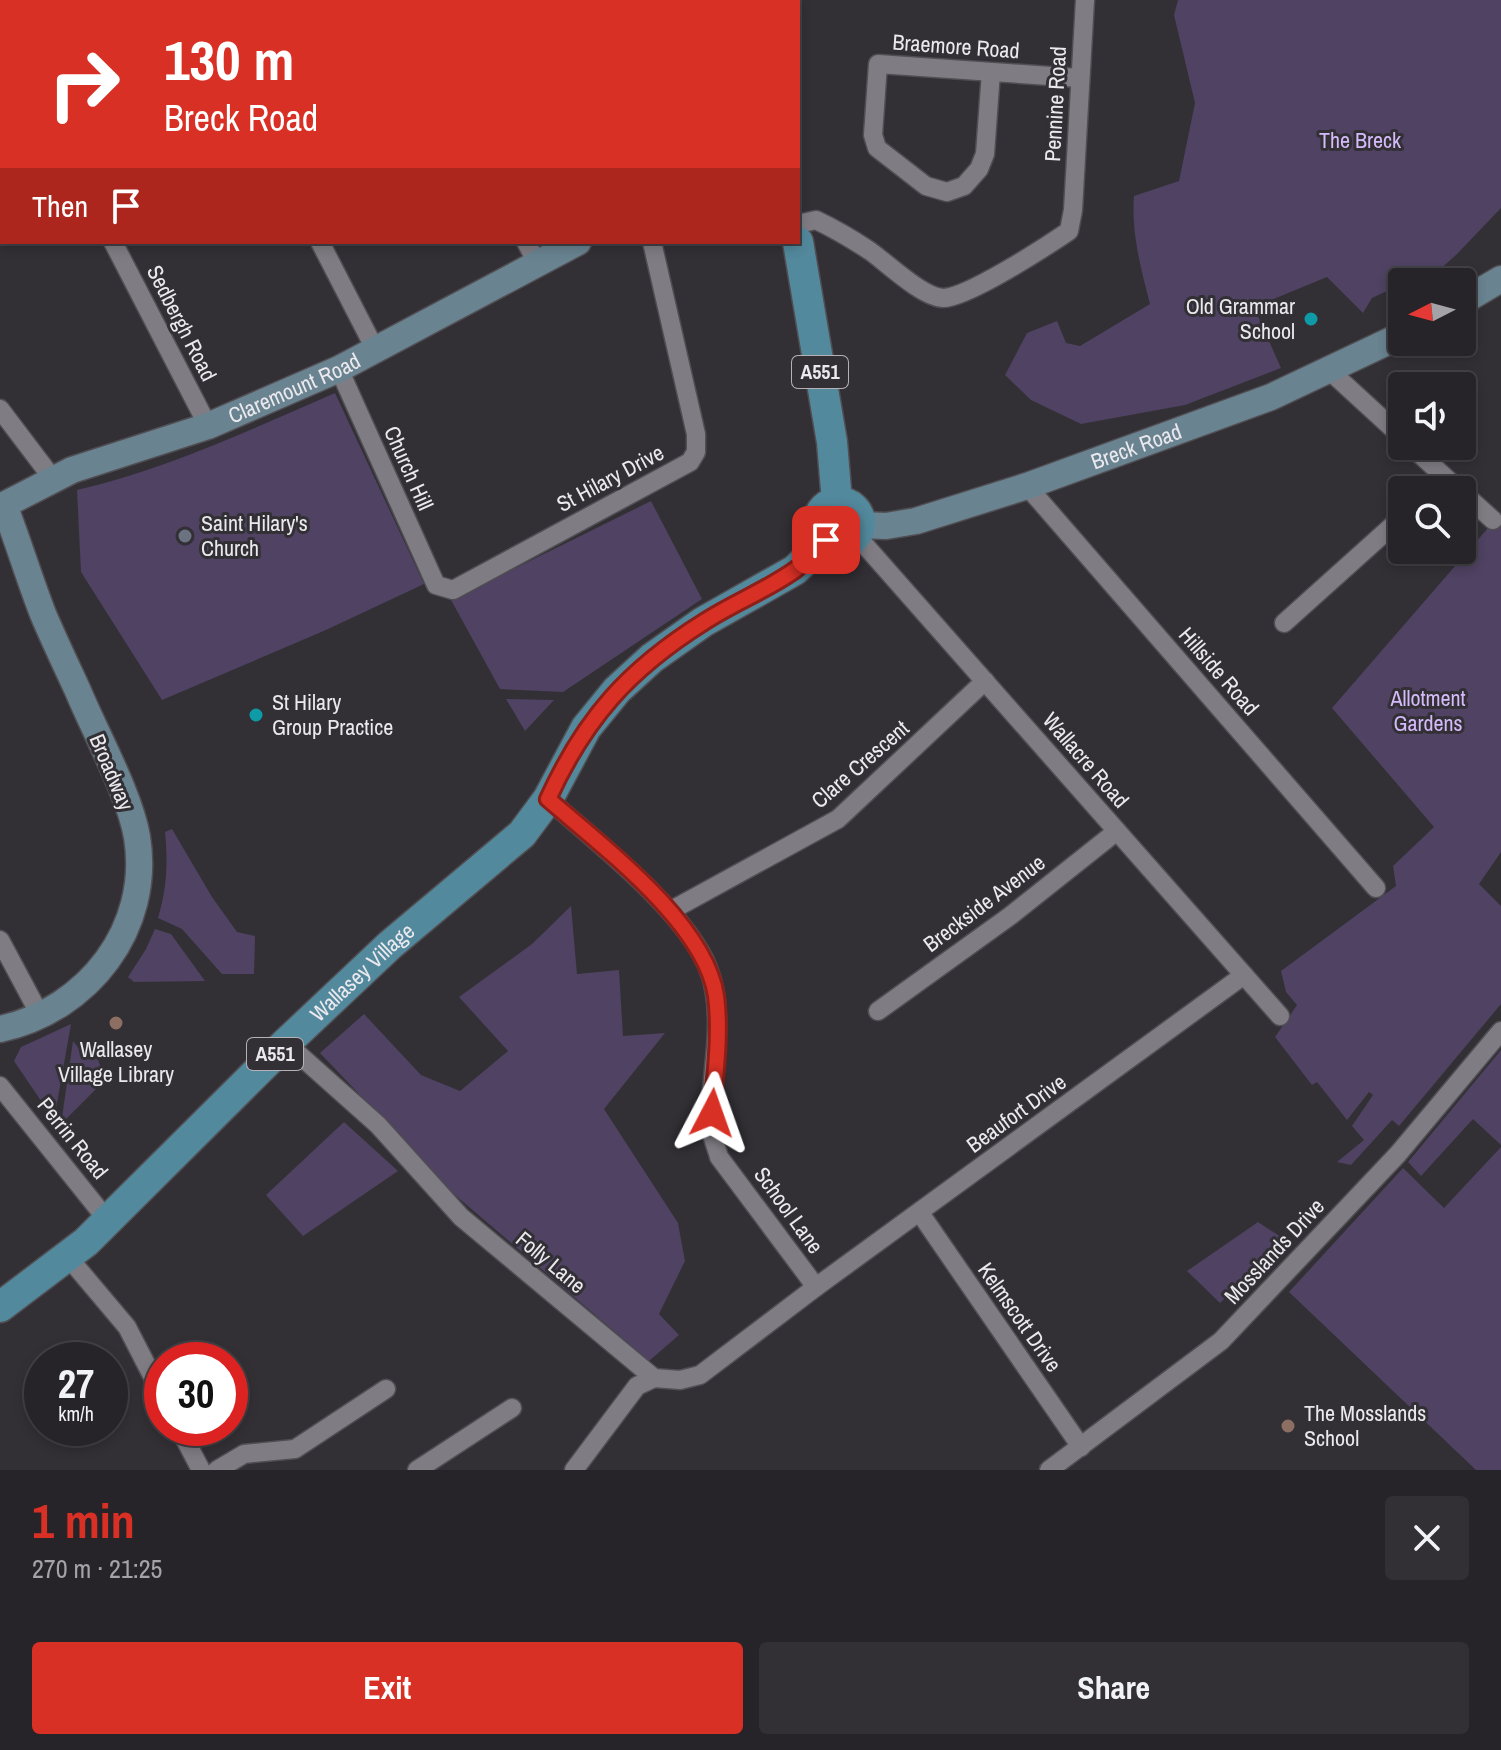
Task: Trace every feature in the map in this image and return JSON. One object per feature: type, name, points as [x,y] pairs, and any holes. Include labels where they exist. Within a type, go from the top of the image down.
[{"type":"main road","name":"A551","points":[[798,244],[832,442],[837,502]]},
{"type":"main road","points":[[837,502],[856,511],[858,530],[845,543],[838,544],[826,540],[818,521],[824,508],[837,502]]},
{"type":"main road","name":"A551","points":[[548,799],[586,728],[617,690],[652,658],[703,622],[795,570],[826,540]]},
{"type":"main road","name":"Wallasey Village","points":[[0,1307],[68,1257],[108,1221],[286,1043],[390,945],[522,834],[548,799]]},
{"type":"street","name":"Pennine Road","points":[[800,224],[816,220],[837,230],[921,289],[940,298],[956,295],[977,285],[1069,231],[1073,210],[1085,0]]},
{"type":"street","name":"Braemore Road","points":[[991,72],[985,154],[979,169],[964,186],[947,192],[926,186],[877,148],[873,135],[878,64],[1079,78]]},
{"type":"street","name":"Sedbergh Road","points":[[114,244],[208,426]]},
{"type":"street","points":[[321,244],[375,349]]},
{"type":"street","name":"Claremount Road","points":[[2,506],[53,479],[208,426],[339,369],[532,252],[569,244]]},
{"type":"street","name":"St Hilary Drive","points":[[436,585],[453,590],[690,462],[696,452],[696,434],[652,244]]},
{"type":"street","points":[[1476,297],[1497,289]]},
{"type":"street","name":"Breck Road","points":[[858,530],[916,521],[1027,486],[1271,397],[1388,342]]},
{"type":"street","name":"Church Hill","points":[[339,369],[436,585]]},
{"type":"street","points":[[1330,371],[1388,424]]},
{"type":"street","points":[[0,409],[53,479]]},
{"type":"street","points":[[1424,460],[1439,476]]},
{"type":"street","name":"Hillside Road","points":[[1027,486],[1376,888]]},
{"type":"street","name":"Broadway","points":[[0,1029],[40,1015],[75,995],[110,957],[131,917],[138,879],[137,837],[125,798],[43,612],[2,506]]},
{"type":"street","points":[[1476,507],[1493,520]]},
{"type":"street","name":"Wallacre Road","points":[[858,530],[985,681],[1280,1016]]},
{"type":"street","points":[[1284,623],[1388,530]]},
{"type":"street","name":"Clare Crescent","points":[[670,911],[838,819],[985,681]]},
{"type":"street","name":"School Lane","points":[[548,799],[617,859],[670,911],[691,937],[708,967],[717,1022],[712,1133],[719,1157],[816,1287]]},
{"type":"street","name":"Breckside Avenue","points":[[878,1011],[1010,916],[1117,831]]},
{"type":"street","points":[[0,940],[40,1015]]},
{"type":"street","name":"Beaufort Drive","points":[[816,1287],[1244,975]]},
{"type":"street","name":"Mosslands Drive","points":[[1049,1470],[1221,1341],[1398,1154],[1501,1031]]},
{"type":"street","name":"Folly Lane","points":[[286,1043],[378,1125],[461,1217],[654,1378]]},
{"type":"street","name":"Perrin Road","points":[[0,1086],[108,1221]]},
{"type":"street","name":"Kelmscott Drive","points":[[920,1213],[1081,1447]]},
{"type":"street","points":[[68,1257],[127,1327],[144,1360]]},
{"type":"street","points":[[575,1469],[637,1386],[654,1378],[680,1380],[700,1375],[816,1287]]},
{"type":"street","points":[[217,1470],[244,1454],[295,1449],[386,1389]]},
{"type":"street","points":[[417,1470],[512,1408]]},
{"type":"street","points":[[188,1446],[201,1470]]},
{"type":"green space","name":"The Breck","points":[[1178,0],[1501,0],[1501,208],[1442,268],[1388,268],[1388,291],[1372,298],[1363,313],[1327,277],[1254,307],[1281,368],[1185,405],[1081,424],[1031,400],[1005,375],[1027,333],[1057,321],[1066,343],[1080,346],[1150,304],[1135,237],[1134,196],[1179,181],[1195,103],[1174,15]]},
{"type":"green space","points":[[335,393],[424,584],[162,700],[81,572],[77,490],[176,460]]},
{"type":"green space","points":[[651,501],[702,599],[563,692],[500,689],[451,600]]},
{"type":"green space","name":"Allotment Gardens","points":[[1501,513],[1501,852],[1479,884],[1501,906],[1501,1004],[1399,1126],[1392,1120],[1351,1165],[1337,1162],[1364,1140],[1352,1126],[1373,1095],[1369,1092],[1347,1120],[1317,1082],[1312,1085],[1275,1037],[1297,1005],[1286,992],[1281,971],[1396,886],[1393,866],[1434,827],[1332,708],[1457,564],[1476,564],[1476,542]]},
{"type":"green space","points":[[506,699],[554,700],[525,731]]},
{"type":"green space","points":[[172,829],[212,897],[237,932],[255,936],[254,974],[222,974],[182,929],[158,918],[166,875],[165,832]]},
{"type":"green space","points":[[571,906],[577,974],[619,970],[623,1036],[665,1033],[604,1109],[678,1223],[685,1261],[659,1314],[679,1335],[649,1361],[455,1195],[320,1053],[364,1014],[421,1075],[460,1091],[508,1051],[459,997],[532,944]]},
{"type":"green space","points":[[155,929],[171,934],[205,981],[134,982],[128,977]]},
{"type":"green space","points":[[71,1024],[54,1120],[14,1061],[21,1047]]},
{"type":"green space","points":[[73,1041],[87,1059],[95,1053],[106,1079],[61,1124]]},
{"type":"green space","points":[[1501,1050],[1501,1145],[1473,1119],[1421,1176],[1408,1162]]},
{"type":"green space","points":[[344,1122],[398,1171],[303,1236],[266,1195]]},
{"type":"green space","points":[[1501,1147],[1501,1470],[1476,1470],[1289,1292],[1403,1168],[1444,1208]]},
{"type":"green space","points":[[1258,1222],[1284,1239],[1220,1303],[1187,1271]]},
{"type":"place","name":"Old Grammar School","points":[[1311,319]]},
{"type":"place","name":"Saint Hilary's Church","points":[[185,536]]},
{"type":"place","name":"St Hilary Group Practice","points":[[256,715]]},
{"type":"place","name":"Wallasey Village Library","points":[[116,1023]]},
{"type":"place","name":"The Mosslands School","points":[[1288,1426]]},
{"type":"route","points":[[712,1113],[717,1022],[708,967],[691,937],[670,911],[617,859],[548,799],[586,728],[617,690],[652,658],[703,622],[795,570],[826,540]]}]
